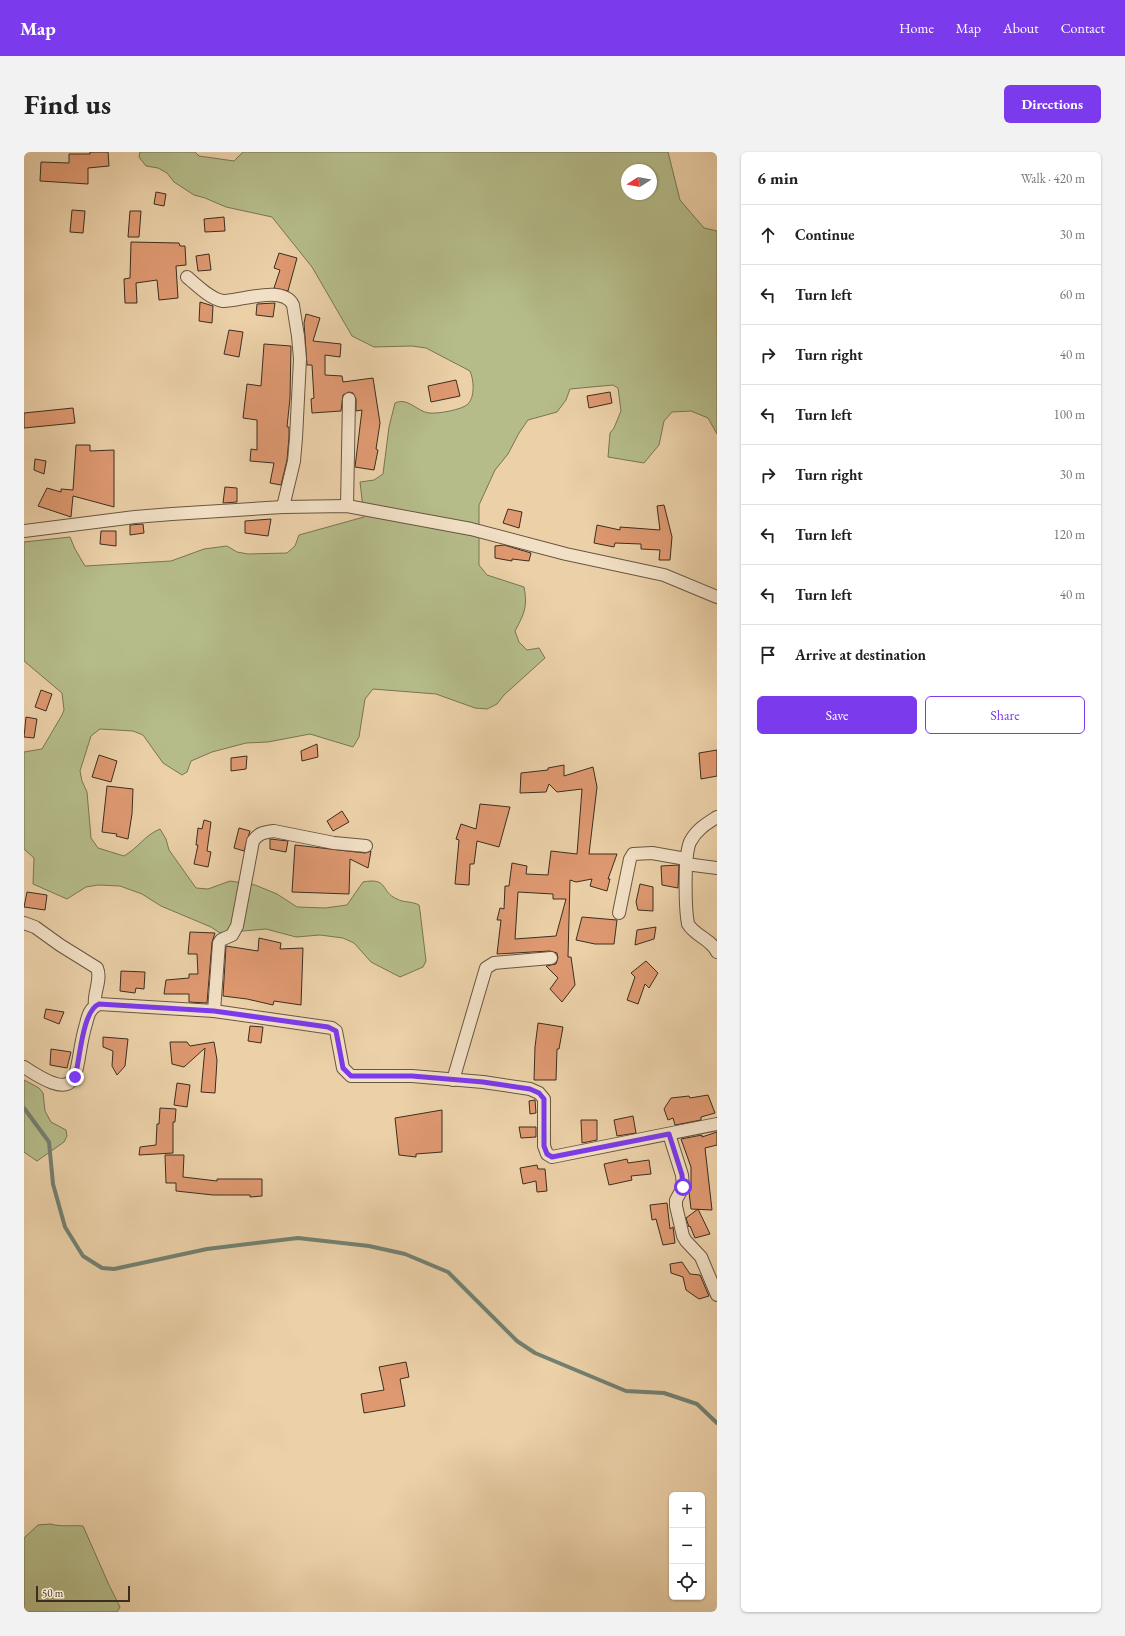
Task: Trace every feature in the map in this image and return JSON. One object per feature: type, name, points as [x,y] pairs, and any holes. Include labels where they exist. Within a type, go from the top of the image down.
[{"type":"street","points":[[187,277],[212,297],[223,301],[261,295],[284,298],[293,305],[298,329],[300,359],[294,461],[283,507]]},
{"type":"street","points":[[347,506],[349,399]]},
{"type":"street","points":[[24,531],[142,516],[283,507],[347,506],[471,529],[566,554],[664,575],[717,597]]},
{"type":"street","points":[[717,817],[700,828],[695,834],[690,842],[686,862],[688,924],[692,930],[709,942],[717,952]]},
{"type":"street","points":[[214,1011],[219,943],[221,940],[232,935],[237,926],[253,841],[256,837],[261,834],[274,831],[334,843],[366,846]]},
{"type":"street","points":[[619,913],[630,859],[633,854],[652,852],[686,862],[717,868]]},
{"type":"street","points":[[24,923],[35,927],[60,945],[97,968],[99,976],[95,1006]]},
{"type":"street","points":[[453,1080],[486,968],[494,963],[551,958]]},
{"type":"street","points":[[24,1067],[52,1084],[63,1085],[71,1081],[75,1077],[79,1061],[81,1038],[88,1015],[95,1006],[104,1003],[214,1011],[332,1028],[336,1031],[343,1068],[351,1076],[412,1076],[521,1087],[539,1093],[544,1099],[544,1146],[547,1154],[552,1157],[717,1124]]},
{"type":"street","points":[[669,1134],[682,1175],[683,1187],[676,1200],[676,1206],[683,1236],[701,1257],[717,1295]]},
{"type":"green space","points":[[140,152],[195,152],[199,156],[234,161],[243,152],[668,152],[680,200],[704,228],[717,231],[717,434],[708,418],[691,411],[672,412],[664,421],[659,445],[644,463],[608,457],[610,433],[614,428],[621,411],[618,388],[613,385],[570,389],[566,400],[557,412],[528,420],[508,454],[495,470],[479,505],[479,565],[487,575],[524,587],[526,600],[524,610],[515,631],[519,642],[527,650],[539,648],[545,658],[504,695],[497,704],[487,709],[475,708],[436,694],[373,689],[365,699],[359,737],[353,747],[310,734],[268,742],[246,743],[212,752],[191,761],[187,772],[182,775],[163,763],[143,735],[133,731],[100,729],[91,736],[80,771],[82,781],[87,792],[91,838],[98,848],[124,856],[150,835],[160,829],[166,839],[169,850],[196,888],[208,889],[230,881],[255,885],[277,894],[297,907],[325,908],[347,905],[363,882],[371,881],[381,883],[388,893],[397,899],[419,905],[426,961],[423,967],[400,977],[371,962],[354,943],[343,938],[320,935],[296,937],[266,929],[220,933],[211,927],[161,906],[142,894],[120,886],[98,885],[86,887],[67,899],[33,884],[34,858],[24,849],[24,752],[42,749],[64,710],[62,693],[24,661],[24,542],[70,537],[85,566],[171,561],[204,549],[227,546],[237,552],[248,554],[287,553],[295,546],[299,535],[364,517],[360,482],[374,480],[383,474],[389,427],[395,403],[408,403],[424,412],[429,413],[443,412],[455,410],[465,406],[470,401],[473,393],[473,384],[470,371],[426,348],[412,346],[374,347],[352,336],[312,267],[272,217],[226,207],[194,195],[174,182],[167,173],[158,168],[146,166],[139,157]]},
{"type":"green space","points":[[24,1080],[39,1088],[43,1093],[45,1111],[51,1122],[66,1130],[67,1136],[64,1142],[37,1161],[24,1152]]},
{"type":"green space","points":[[50,1524],[62,1526],[83,1526],[120,1607],[117,1612],[24,1612],[24,1538],[38,1525]]},
{"type":"building","points":[[90,152],[108,152],[109,166],[88,168],[88,184],[40,181],[41,162],[69,163],[69,154],[90,154]]},
{"type":"building","points":[[156,192],[166,194],[164,206],[154,204]]},
{"type":"building","points":[[72,210],[85,211],[83,233],[70,232]]},
{"type":"building","points":[[130,211],[141,211],[139,237],[128,237]]},
{"type":"building","points":[[224,217],[225,231],[205,232],[204,219]]},
{"type":"building","points":[[131,242],[179,243],[180,246],[185,246],[186,265],[176,266],[178,298],[159,300],[157,280],[136,283],[137,303],[125,303],[124,279],[130,278]]},
{"type":"building","points":[[279,253],[297,258],[288,291],[274,288],[280,270],[274,268]]},
{"type":"building","points":[[209,254],[211,270],[198,271],[196,256]]},
{"type":"building","points":[[200,302],[213,306],[212,323],[199,321]]},
{"type":"building","points":[[275,303],[273,317],[256,315],[257,304]]},
{"type":"building","points":[[306,314],[320,318],[313,341],[341,344],[340,357],[325,355],[325,375],[342,376],[343,382],[373,378],[380,423],[376,449],[378,450],[374,470],[355,467],[362,410],[356,411],[356,399],[353,393],[349,392],[343,395],[341,411],[312,413],[311,399],[314,398],[312,365],[307,365],[304,323]]},
{"type":"building","points":[[229,330],[243,332],[239,357],[224,354]]},
{"type":"building","points":[[264,344],[291,346],[290,398],[287,427],[289,427],[289,437],[287,460],[281,485],[270,483],[274,463],[250,461],[251,449],[257,450],[257,420],[243,418],[247,384],[261,386]]},
{"type":"building","points":[[456,380],[460,396],[431,402],[428,386]]},
{"type":"building","points":[[610,392],[612,403],[589,408],[587,396]]},
{"type":"building","points":[[73,408],[75,423],[24,428],[24,413]]},
{"type":"building","points":[[76,445],[90,445],[90,451],[114,450],[114,507],[73,496],[71,517],[38,506],[47,488],[61,492],[61,489],[73,490]]},
{"type":"building","points":[[35,459],[46,461],[44,474],[34,470]]},
{"type":"building","points":[[225,487],[237,488],[237,502],[223,503]]},
{"type":"building","points":[[664,505],[672,537],[670,560],[659,560],[660,550],[641,549],[641,544],[615,543],[614,547],[594,543],[597,525],[620,530],[620,527],[660,530],[657,506]]},
{"type":"building","points":[[508,509],[522,512],[519,528],[503,523]]},
{"type":"building","points":[[271,519],[268,536],[245,533],[245,521]]},
{"type":"building","points":[[143,524],[144,533],[130,535],[130,525]]},
{"type":"building","points":[[101,531],[116,531],[116,546],[100,544]]},
{"type":"building","points":[[504,545],[531,553],[529,561],[512,559],[512,561],[495,558],[495,546]]},
{"type":"building","points":[[41,690],[52,694],[46,711],[35,707]]},
{"type":"building","points":[[26,717],[37,719],[34,738],[24,737]]},
{"type":"building","points":[[317,744],[318,757],[302,761],[301,751]]},
{"type":"building","points":[[717,750],[717,776],[701,779],[699,753]]},
{"type":"building","points":[[99,755],[117,761],[111,782],[92,777]]},
{"type":"building","points":[[247,756],[246,769],[231,771],[231,758]]},
{"type":"building","points":[[564,765],[564,776],[593,767],[597,787],[589,854],[617,854],[608,879],[610,879],[607,891],[590,886],[592,879],[576,882],[570,880],[568,957],[571,957],[575,985],[562,1002],[550,989],[558,978],[546,966],[556,964],[558,958],[557,953],[550,951],[497,954],[501,920],[497,920],[500,908],[504,909],[505,886],[509,886],[512,863],[527,866],[526,874],[548,875],[551,851],[577,854],[582,789],[557,792],[549,784],[546,792],[520,793],[521,773],[548,770],[548,768]],"holes":[[[518,892],[553,894],[553,899],[566,899],[556,936],[515,939]]]},
{"type":"building","points":[[107,786],[133,789],[132,814],[128,839],[116,836],[117,834],[102,832]]},
{"type":"building","points":[[480,804],[510,807],[499,847],[477,841],[474,864],[470,864],[469,885],[455,884],[459,840],[456,839],[461,824],[476,829]]},
{"type":"building","points":[[342,811],[349,822],[333,831],[327,821]]},
{"type":"building","points":[[204,820],[211,822],[207,851],[211,852],[208,867],[194,864],[198,845],[196,845],[198,828],[202,829]]},
{"type":"building","points":[[239,828],[250,831],[244,851],[234,848]]},
{"type":"building","points":[[270,839],[288,841],[286,852],[270,849]]},
{"type":"building","points":[[295,845],[365,853],[371,851],[368,868],[350,859],[349,894],[292,892]]},
{"type":"building","points":[[679,865],[678,888],[662,885],[661,866]]},
{"type":"building","points":[[640,884],[653,887],[653,911],[638,910],[636,902]]},
{"type":"building","points":[[27,892],[47,895],[45,910],[24,907]]},
{"type":"building","points":[[582,917],[617,920],[614,944],[595,944],[576,940]]},
{"type":"building","points":[[656,927],[654,939],[635,945],[637,930]]},
{"type":"building","points":[[190,932],[215,933],[212,942],[207,1003],[189,1002],[189,994],[164,994],[166,980],[189,978],[189,974],[198,974],[197,954],[188,954]]},
{"type":"building","points":[[259,938],[281,943],[280,949],[303,948],[301,1005],[274,1001],[273,1005],[247,999],[223,996],[226,946],[258,951]]},
{"type":"building","points":[[646,961],[658,973],[649,988],[645,984],[638,1004],[627,1000],[635,977],[631,973]]},
{"type":"building","points":[[121,971],[145,972],[144,989],[136,988],[135,993],[120,991]]},
{"type":"building","points":[[46,1009],[64,1012],[59,1024],[44,1018]]},
{"type":"building","points":[[538,1023],[563,1027],[559,1049],[557,1049],[556,1080],[534,1080],[535,1047]]},
{"type":"building","points":[[250,1026],[263,1027],[261,1043],[248,1041]]},
{"type":"building","points":[[103,1037],[128,1039],[125,1066],[117,1075],[112,1066],[113,1051],[103,1047]]},
{"type":"building","points":[[170,1042],[187,1042],[190,1046],[214,1042],[217,1060],[215,1093],[201,1092],[205,1048],[184,1067],[172,1064]]},
{"type":"building","points":[[51,1049],[71,1052],[67,1068],[50,1065]]},
{"type":"building","points":[[177,1083],[190,1085],[187,1107],[174,1105]]},
{"type":"building","points":[[708,1095],[715,1113],[701,1117],[701,1120],[675,1125],[673,1118],[668,1120],[664,1109],[671,1098],[689,1096],[690,1098]]},
{"type":"building","points":[[535,1100],[536,1113],[530,1114],[529,1101]]},
{"type":"building","points":[[160,1108],[176,1109],[175,1122],[173,1122],[173,1153],[139,1155],[140,1147],[156,1145],[157,1124],[159,1124]]},
{"type":"building","points":[[442,1110],[442,1152],[416,1154],[416,1157],[399,1155],[395,1118]]},
{"type":"building","points":[[633,1116],[636,1133],[617,1136],[614,1120]]},
{"type":"building","points":[[581,1120],[597,1120],[597,1140],[582,1143]]},
{"type":"building","points":[[519,1127],[536,1127],[536,1137],[521,1138]]},
{"type":"building","points":[[717,1132],[717,1145],[705,1148],[712,1210],[691,1209],[689,1192],[691,1189],[691,1167],[681,1139],[702,1135],[702,1137]]},
{"type":"building","points":[[165,1155],[184,1155],[183,1177],[217,1181],[217,1179],[262,1179],[262,1196],[250,1197],[250,1195],[213,1195],[176,1191],[176,1183],[166,1183]]},
{"type":"building","points":[[627,1159],[628,1163],[649,1160],[651,1174],[631,1176],[632,1180],[609,1185],[604,1164]]},
{"type":"building","points":[[537,1165],[538,1169],[545,1169],[547,1191],[537,1192],[536,1181],[523,1184],[520,1168]]},
{"type":"building","points":[[667,1203],[670,1229],[673,1227],[675,1243],[663,1245],[656,1219],[652,1220],[650,1205]]},
{"type":"building","points":[[698,1209],[710,1234],[695,1238],[686,1218]]},
{"type":"building","points":[[682,1262],[690,1274],[700,1275],[709,1296],[699,1299],[686,1290],[683,1277],[671,1273],[670,1264]]},
{"type":"building","points":[[406,1362],[409,1377],[400,1379],[405,1406],[364,1413],[361,1394],[384,1390],[379,1367]]},
{"type":"waterway","points":[[24,1108],[49,1142],[53,1184],[65,1227],[83,1256],[102,1268],[114,1269],[207,1249],[298,1238],[369,1246],[405,1254],[448,1272],[517,1341],[535,1353],[626,1391],[664,1393],[697,1404],[717,1423]]},
{"type":"route","points":[[75,1077],[79,1061],[81,1038],[88,1015],[93,1007],[104,1003],[236,1013],[328,1027],[336,1031],[344,1071],[351,1076],[412,1076],[483,1082],[535,1090],[544,1099],[544,1146],[547,1154],[552,1157],[669,1134],[682,1175],[683,1187]]}]
